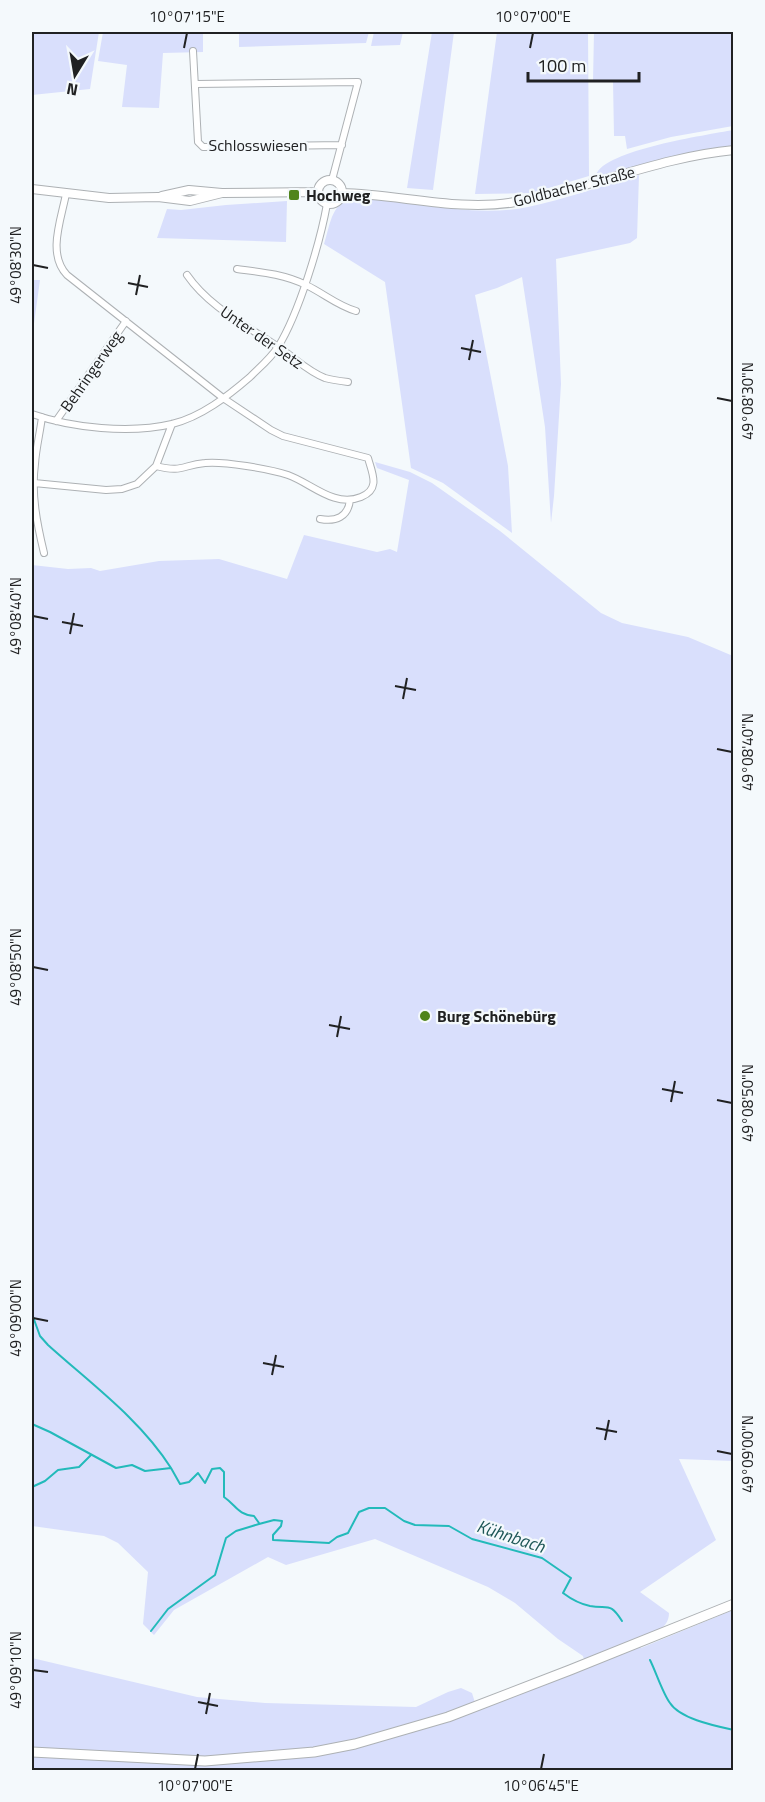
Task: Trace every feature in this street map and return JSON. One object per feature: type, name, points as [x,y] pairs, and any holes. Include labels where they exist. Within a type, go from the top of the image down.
[{"type":"main road","points":[[32,1752],[205,1761],[314,1752],[355,1744],[447,1717],[734,1604]]},
{"type":"street","name":"Schlosswiesen","points":[[193,51],[198,142],[202,147],[342,145]]},
{"type":"street","points":[[196,84],[358,82],[332,180]]},
{"type":"street","name":"Goldbacher Straße","points":[[342,193],[369,193],[458,203],[514,203],[656,165],[734,150]]},
{"type":"street","points":[[332,180],[340,186],[342,193],[337,202],[327,204],[322,201],[318,192],[322,182],[332,180]]},
{"type":"street","points":[[32,189],[109,198],[158,197],[190,201],[222,194],[318,192]]},
{"type":"street","points":[[66,194],[56,250],[59,267],[223,398],[284,436],[368,458],[375,478],[368,494],[350,500],[323,494],[288,475],[243,466],[207,462],[172,470],[156,466]]},
{"type":"street","points":[[32,414],[56,421],[108,428],[172,424],[204,410],[237,389],[264,365],[278,346],[293,316],[327,204]]},
{"type":"street","points":[[237,268],[273,273],[304,284],[356,312]]},
{"type":"street","name":"Unter der Setz","points":[[188,275],[197,289],[240,323],[319,375],[348,382]]},
{"type":"street","name":"Behringerweg","points":[[56,421],[126,321]]},
{"type":"street","name":"Behringerweg","points":[[42,417],[34,465],[34,483],[37,521],[44,553]]},
{"type":"street","points":[[34,483],[106,490],[122,489],[137,484],[156,466],[172,424]]},
{"type":"street","points":[[320,519],[339,518],[346,513],[350,500]]},
{"type":"shaded area","points":[[32,32],[99,32],[90,89],[32,95]]},
{"type":"shaded area","points":[[103,32],[203,32],[203,52],[163,53],[159,108],[122,107],[127,65],[98,61]]},
{"type":"shaded area","points":[[239,32],[369,32],[366,43],[239,47]]},
{"type":"shaded area","points":[[374,32],[403,32],[400,45],[371,46]]},
{"type":"shaded area","points":[[432,32],[454,32],[433,190],[407,188]]},
{"type":"shaded area","points":[[497,32],[588,32],[589,176],[532,193],[475,194]]},
{"type":"shaded area","points":[[594,32],[733,32],[733,126],[671,137],[627,149],[625,136],[614,136],[613,81],[593,81]]},
{"type":"shaded area","points":[[733,130],[733,148],[667,159],[599,177],[596,175],[603,166],[636,151]]},
{"type":"shaded area","points":[[639,175],[637,238],[630,243],[556,259],[561,384],[551,523],[545,427],[522,277],[475,295],[508,466],[512,533],[443,483],[411,468],[385,282],[324,244],[331,221],[337,207],[342,202],[358,196],[443,208],[508,210],[556,200]]},
{"type":"shaded area","points":[[287,201],[286,242],[157,238],[167,209],[181,210]]},
{"type":"shaded area","points":[[32,280],[40,280],[32,338]]},
{"type":"shaded area","points":[[375,462],[410,472],[432,483],[500,531],[601,613],[622,623],[688,637],[733,656],[733,1461],[679,1459],[716,1540],[640,1592],[669,1613],[663,1627],[638,1640],[641,1648],[733,1610],[733,1770],[32,1770],[32,1658],[197,1697],[265,1703],[416,1707],[461,1688],[472,1693],[477,1709],[586,1666],[583,1656],[558,1639],[515,1603],[488,1587],[375,1539],[286,1565],[268,1557],[174,1610],[154,1635],[143,1624],[148,1572],[118,1543],[104,1536],[32,1526],[32,565],[68,569],[91,568],[100,571],[159,561],[219,559],[287,579],[304,535],[377,552],[390,549],[397,552],[409,480],[377,468]]},
{"type":"waterway","points":[[32,1314],[40,1336],[48,1345],[130,1418],[159,1450],[171,1468]]},
{"type":"waterway","name":"Kühnbach","points":[[32,1424],[116,1468],[132,1465],[145,1471],[171,1468],[180,1484],[189,1482],[198,1473],[205,1483],[212,1469],[220,1468],[224,1472],[224,1497],[240,1511],[254,1516],[259,1523]]},
{"type":"waterway","name":"Kühnbach","points":[[32,1487],[45,1481],[58,1470],[79,1467],[91,1455]]},
{"type":"waterway","name":"Kühnbach","points":[[151,1631],[168,1609],[215,1575],[226,1538],[236,1531],[274,1520],[282,1521],[281,1526],[273,1535],[273,1540],[329,1543],[348,1533],[359,1512],[369,1508],[385,1508],[404,1521],[415,1525],[449,1526],[472,1539],[542,1558],[571,1578],[563,1593],[583,1604],[612,1609],[622,1621]]},
{"type":"waterway","name":"Kühnbach","points":[[650,1660],[665,1694],[675,1709],[690,1718],[734,1730]]},
{"type":"place","name":"Hochweg","points":[[294,195]]},
{"type":"place","name":"Burg Schönebürg","points":[[425,1016]]}]
